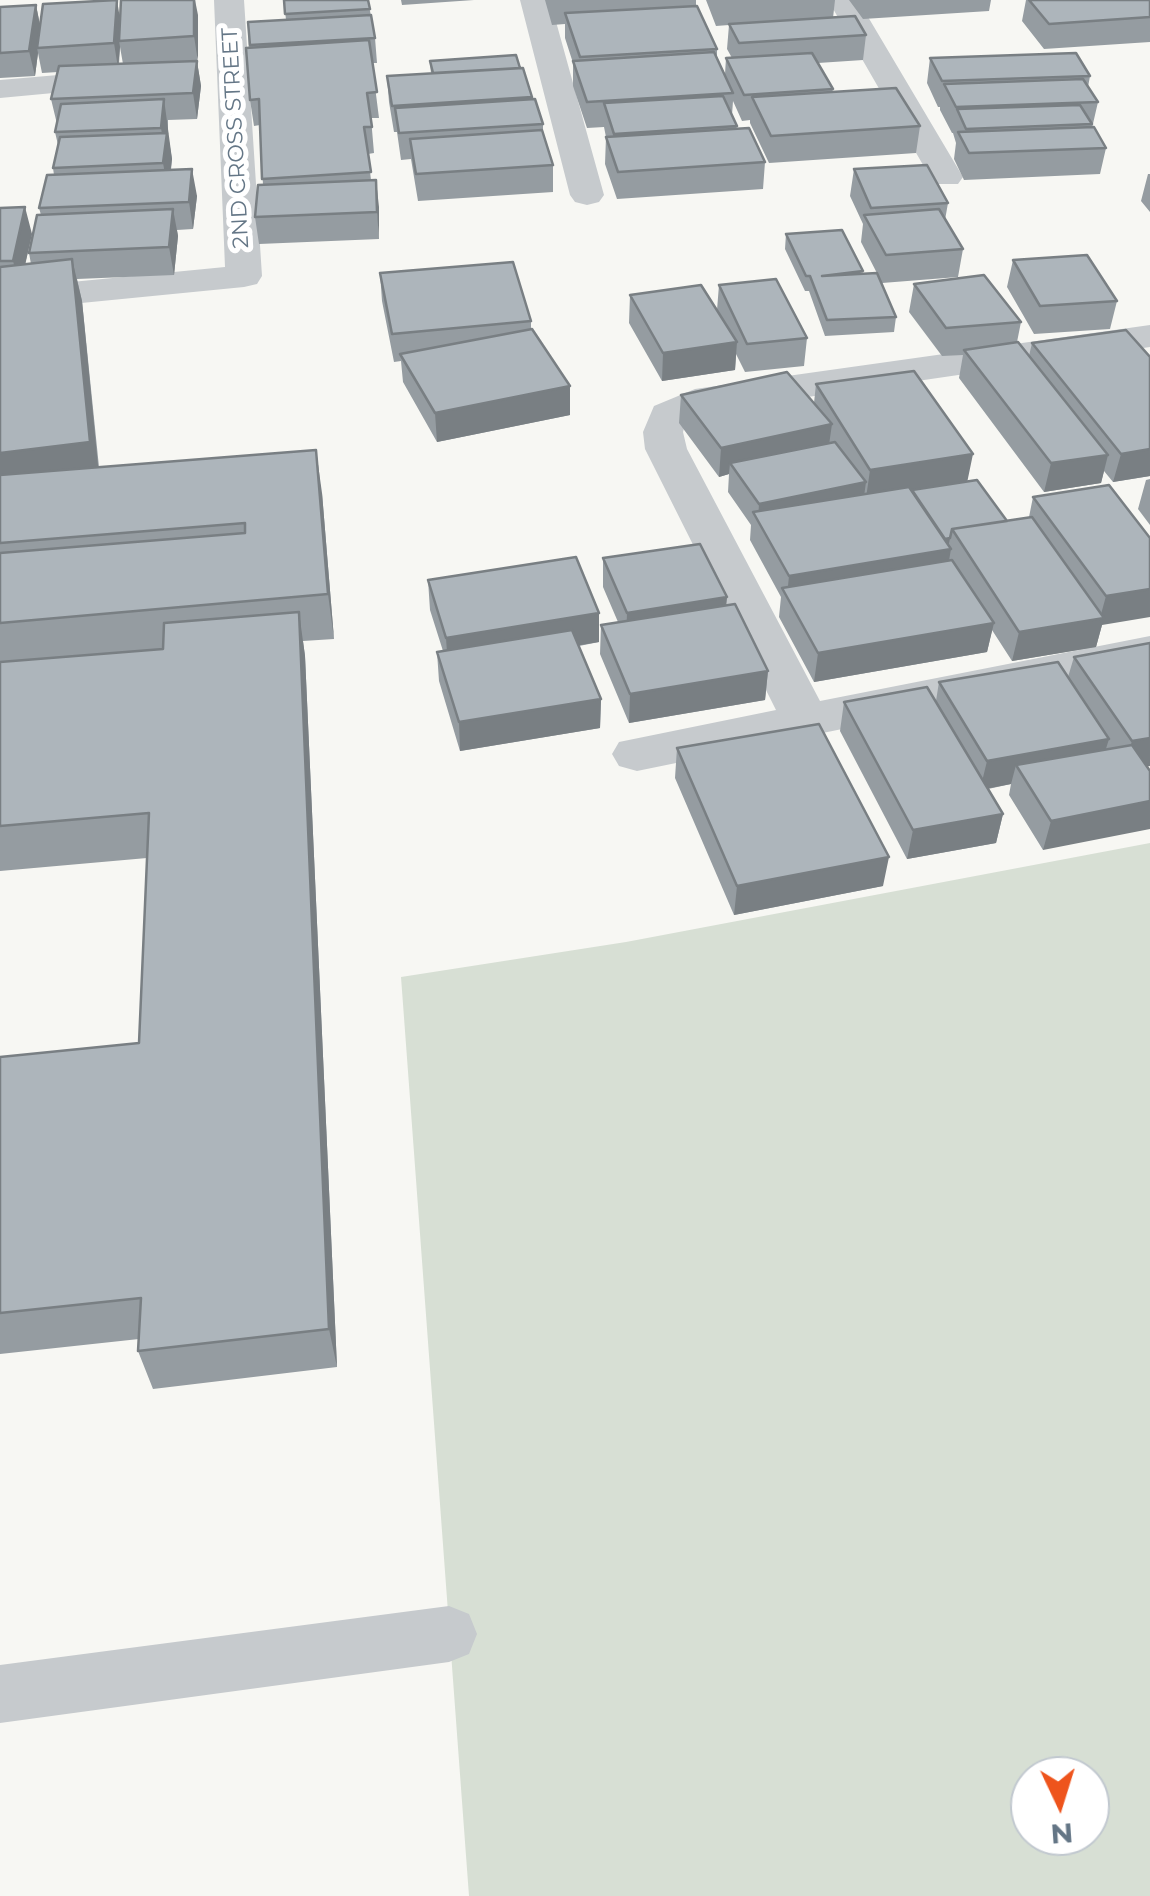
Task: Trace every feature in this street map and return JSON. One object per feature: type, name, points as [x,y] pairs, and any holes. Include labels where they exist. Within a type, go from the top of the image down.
[{"type":"street","name":"2ND CROSS STREET","points":[[0,300],[244,276],[221,70],[229,0]]},
{"type":"street","points":[[535,0],[587,195]]},
{"type":"street","points":[[843,0],[946,177]]},
{"type":"street","points":[[0,89],[154,76]]},
{"type":"street","points":[[805,718],[666,450],[663,432],[668,414],[694,402],[1150,336]]},
{"type":"street","points":[[637,754],[1150,651]]},
{"type":"lane","points":[[0,1694],[449,1634]]},
{"type":"shaded area","points":[[1150,843],[1150,1896],[469,1896],[401,977],[626,942]]},
{"type":"building","points":[[117,0],[114,43],[37,48],[43,4]]},
{"type":"building","points":[[121,0],[194,0],[194,36],[119,41]]},
{"type":"building","points":[[284,0],[368,0],[370,9],[285,14]]},
{"type":"building","points":[[1029,0],[1150,0],[1150,17],[1049,24]]},
{"type":"building","points":[[36,5],[29,51],[0,53],[0,7]]},
{"type":"building","points":[[697,6],[717,49],[580,57],[565,13]]},
{"type":"building","points":[[371,15],[375,38],[250,45],[248,22]]},
{"type":"building","points":[[855,16],[866,35],[739,43],[729,24]]},
{"type":"building","points":[[369,40],[377,92],[367,93],[372,127],[364,127],[371,172],[262,179],[259,99],[250,100],[246,48]]},
{"type":"building","points":[[714,52],[733,93],[587,102],[573,61]]},
{"type":"building","points":[[812,53],[833,89],[744,95],[726,58]]},
{"type":"building","points":[[1076,53],[1090,76],[942,81],[930,58]]},
{"type":"building","points":[[516,55],[520,68],[433,73],[430,61]]},
{"type":"building","points":[[197,61],[193,93],[51,99],[59,66]]},
{"type":"building","points":[[523,68],[532,97],[392,106],[387,76]]},
{"type":"building","points":[[1083,79],[1098,102],[956,107],[944,84]]},
{"type":"building","points":[[896,88],[920,126],[771,136],[752,97]]},
{"type":"building","points":[[723,96],[737,126],[614,134],[604,103]]},
{"type":"building","points":[[164,99],[161,128],[55,132],[61,104]]},
{"type":"building","points":[[535,99],[543,124],[399,133],[395,108]]},
{"type":"building","points":[[1080,105],[1092,124],[966,129],[957,109]]},
{"type":"building","points":[[1094,127],[1106,148],[969,153],[958,132]]},
{"type":"building","points":[[749,128],[765,162],[618,172],[606,137]]},
{"type":"building","points":[[542,130],[553,165],[416,174],[410,139]]},
{"type":"building","points":[[167,133],[163,163],[53,168],[60,137]]},
{"type":"building","points":[[927,165],[948,203],[871,208],[854,169]]},
{"type":"building","points":[[192,169],[189,202],[39,208],[47,175]]},
{"type":"building","points":[[376,180],[377,212],[255,217],[258,185]]},
{"type":"building","points":[[25,207],[13,261],[0,261],[0,208]]},
{"type":"building","points":[[173,209],[169,247],[29,253],[37,215]]},
{"type":"building","points":[[939,209],[963,249],[886,255],[864,215]]},
{"type":"building","points":[[842,230],[863,271],[822,276],[877,273],[896,317],[827,320],[810,276],[806,276],[786,234]]},
{"type":"building","points":[[1087,255],[1117,301],[1040,306],[1013,260]]},
{"type":"building","points":[[72,259],[90,442],[0,453],[0,267]]},
{"type":"building","points":[[513,262],[531,321],[392,334],[380,273]]},
{"type":"building","points":[[984,275],[1021,322],[946,328],[914,284]]},
{"type":"building","points":[[776,279],[807,338],[747,344],[719,285]]},
{"type":"building","points":[[701,285],[737,342],[663,353],[630,295]]},
{"type":"building","points":[[532,329],[570,386],[435,413],[400,354]]},
{"type":"building","points":[[1126,330],[1150,357],[1150,449],[1121,454],[1032,343]]},
{"type":"building","points":[[1018,342],[1108,455],[1051,463],[964,350]]},
{"type":"building","points":[[914,371],[973,454],[870,470],[816,384]]},
{"type":"building","points":[[787,372],[832,424],[721,448],[681,395]]},
{"type":"building","points":[[835,442],[866,482],[759,504],[730,463]]},
{"type":"building","points":[[316,450],[328,594],[0,623],[0,553],[245,533],[245,523],[0,543],[0,475]]},
{"type":"building","points":[[977,480],[1007,521],[952,529],[950,538],[945,539],[912,490]]},
{"type":"building","points":[[1109,485],[1150,538],[1150,589],[1106,596],[1033,497]]},
{"type":"building","points":[[909,487],[951,549],[789,576],[753,512]]},
{"type":"building","points":[[1032,517],[1104,618],[1019,632],[952,529]]},
{"type":"building","points":[[700,544],[727,597],[627,613],[603,558]]},
{"type":"building","points":[[576,557],[599,613],[446,638],[428,580]]},
{"type":"building","points":[[952,560],[994,623],[818,653],[782,588]]},
{"type":"building","points":[[735,604],[768,671],[630,694],[601,625]]},
{"type":"building","points":[[299,612],[329,1329],[138,1351],[141,1298],[0,1313],[0,1057],[139,1043],[149,813],[0,826],[0,662],[163,649],[164,623]]},
{"type":"building","points":[[572,630],[601,699],[459,722],[437,652]]},
{"type":"building","points":[[1150,643],[1150,738],[1132,741],[1074,657]]},
{"type":"building","points":[[1058,662],[1109,739],[987,761],[939,682]]},
{"type":"building","points":[[927,687],[1003,814],[913,830],[844,702]]},
{"type":"building","points":[[819,724],[889,857],[737,886],[677,748]]},
{"type":"building","points":[[1132,745],[1150,771],[1150,801],[1051,821],[1016,765]]}]
